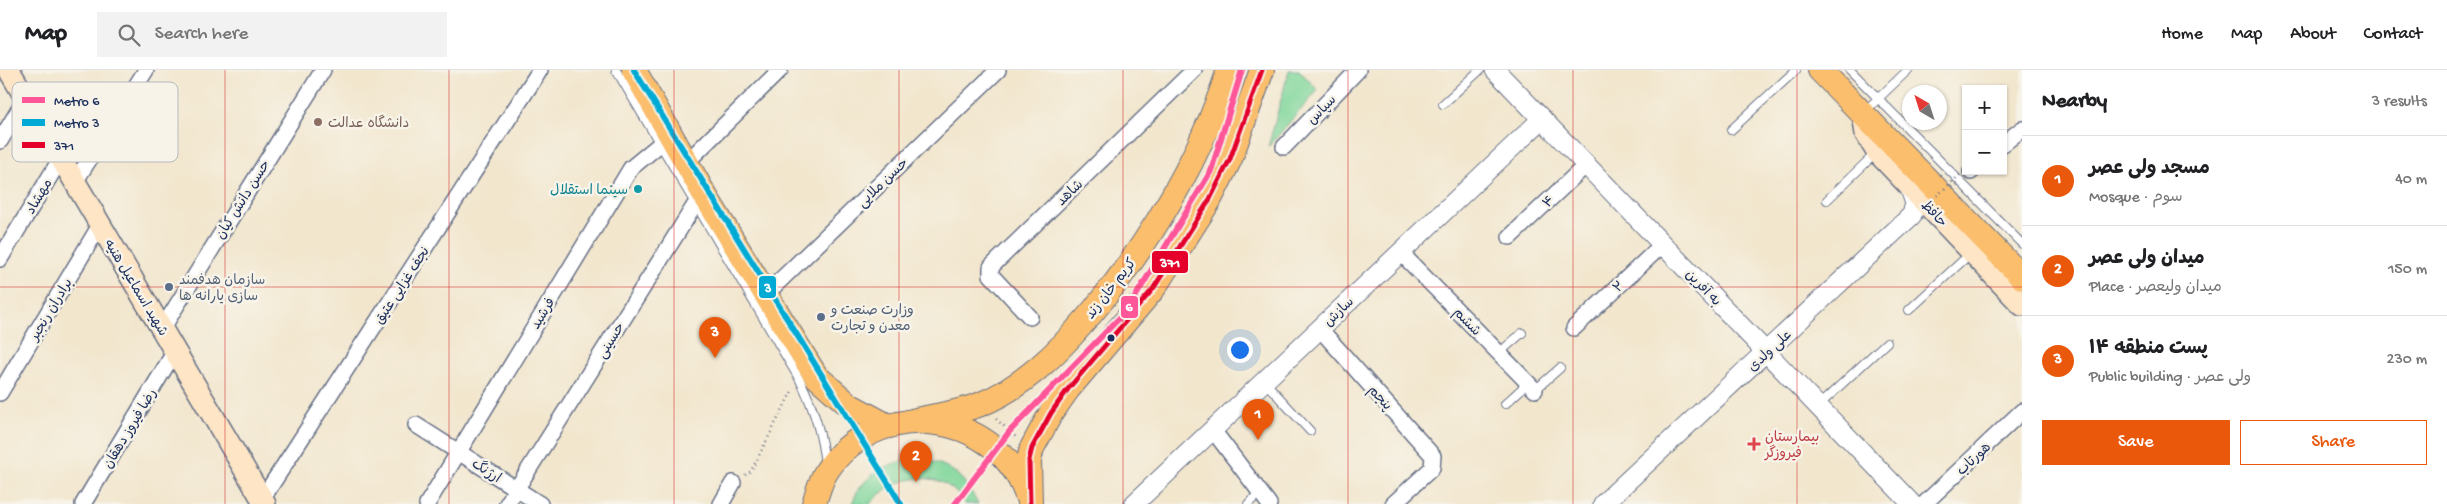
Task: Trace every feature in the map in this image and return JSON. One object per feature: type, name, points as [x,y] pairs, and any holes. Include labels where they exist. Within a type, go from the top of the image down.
[{"type":"main road","name":"شهید اسماعیل هنیه","points":[[9,70],[16,82]]},
{"type":"main road","points":[[634,70],[666,139],[687,162],[699,198],[766,294],[816,376],[849,405],[898,424]]},
{"type":"main road","name":"کریم خان زند","points":[[898,424],[981,404],[1017,383],[1059,350],[1133,259],[1171,202],[1193,159],[1229,70]]},
{"type":"main road","points":[[1030,504],[1029,460],[1032,448],[1051,413],[1068,389],[1153,289],[1210,199],[1230,159],[1262,70]]},
{"type":"main road","name":"حافظ","points":[[1820,70],[1870,106],[2022,277]]},
{"type":"main road","name":"حافظ","points":[[1870,106],[1866,134],[1877,152],[2022,305]]},
{"type":"main road","name":"شهید اسماعیل هنیه","points":[[63,162],[263,502]]},
{"type":"main road","points":[[814,504],[826,472],[850,446],[898,424],[940,422],[955,426],[986,441],[1009,460],[1018,475],[1030,504]]},
{"type":"street","points":[[138,82],[146,70]]},
{"type":"street","name":"حسن دانش کیان","points":[[162,329],[323,70]]},
{"type":"street","name":"نجف غزایی عتیق","points":[[263,502],[540,70]]},
{"type":"street","points":[[687,162],[780,70]]},
{"type":"street","name":"حسن ملایی","points":[[766,294],[998,70]]},
{"type":"street","name":"شاهد","points":[[1030,317],[991,276],[990,267],[1194,70]]},
{"type":"street","name":"سپاس","points":[[1284,147],[1358,70]]},
{"type":"street","name":"به آفرین","points":[[1495,70],[1912,504]]},
{"type":"street","name":"سازش","points":[[1134,504],[1542,119]]},
{"type":"street","points":[[0,141],[12,121]]},
{"type":"street","points":[[2007,141],[2022,129]]},
{"type":"street","name":"فرشید","points":[[427,504],[631,168],[666,139]]},
{"type":"street","name":"مهشاد","points":[[0,259],[59,162]]},
{"type":"street","points":[[75,182],[88,162]]},
{"type":"street","name":"۴","points":[[1510,237],[1586,164]]},
{"type":"street","name":"علی ولدی","points":[[1603,504],[1912,215],[1914,203],[1909,186]]},
{"type":"street","name":"حسینی","points":[[507,504],[699,198]]},
{"type":"street","name":"برادران رنجبر","points":[[0,393],[100,224]]},
{"type":"street","name":"۲","points":[[1574,328],[1662,244]]},
{"type":"street","name":"ششم","points":[[1400,252],[1531,386]]},
{"type":"street","name":"پنجم","points":[[1320,329],[1432,452],[1434,461],[1432,468],[1393,504]]},
{"type":"street","name":"رضا فیروز دهقان","points":[[83,504],[175,351]]},
{"type":"street","name":"هورتاب","points":[[1924,504],[2022,412]]},
{"type":"street","name":"ارژنگ","points":[[416,425],[540,504]]},
{"type":"street","points":[[1212,429],[1264,498]]},
{"type":"street","points":[[721,504],[734,482]]},
{"type":"lane","points":[[616,70],[666,139],[810,400],[821,438],[826,472]]},
{"type":"lane","points":[[1443,104],[1480,70]]},
{"type":"lane","points":[[1731,130],[1796,70]]},
{"type":"lane","points":[[1850,70],[1870,106],[2022,244]]},
{"type":"lane","points":[[1870,106],[1908,70]]},
{"type":"lane","points":[[1827,200],[1877,152]]},
{"type":"lane","points":[[1909,310],[1971,253]]},
{"type":"lane","points":[[1499,353],[1522,333]]},
{"type":"lane","points":[[1818,406],[1886,342]]},
{"type":"lane","points":[[1505,404],[1560,368]]},
{"type":"lane","points":[[1264,381],[1310,431]]},
{"type":"lane","points":[[1248,504],[1264,498]]},
{"type":"path","points":[[1922,209],[1964,175]]},
{"type":"path","points":[[734,482],[751,471],[793,389]]},
{"type":"path","points":[[995,419],[1017,438]]},
{"type":"green space","points":[[1289,70],[1299,70],[1318,90],[1268,147]]},
{"type":"green space","points":[[918,458],[939,464],[955,472],[967,485],[978,504],[965,504],[956,492],[944,484],[932,479],[919,478],[892,486],[870,504],[852,504],[856,494],[869,477],[897,462]]},
{"type":"metro line","name":"3","points":[[634,70],[901,504]]},
{"type":"metro line","name":"6","points":[[955,504],[1009,432],[1128,309],[1211,171],[1242,70]]},
{"type":"transit line","name":"371","points":[[1030,504],[1029,460],[1032,448],[1051,413],[1068,389],[1153,289],[1210,199],[1230,159],[1262,70]]},
{"type":"place","name":"دانشگاه عدالت","points":[[318,122]]},
{"type":"place","name":"سینما استقلال","points":[[638,189]]},
{"type":"place","name":"سازمان هدفمند سازی یارانه ها","points":[[169,287]]},
{"type":"place","name":"وزارت صنعت و معدن و تجارت","points":[[821,317]]},
{"type":"place","name":"پست منطقه ۱۴","points":[[715,358]]},
{"type":"place","name":"مسجد ولی عصر","points":[[1258,440]]},
{"type":"place","name":"بیمارستان فیروزگر","points":[[1754,444]]},
{"type":"place","name":"میدان ولی عصر","points":[[916,482]]}]
